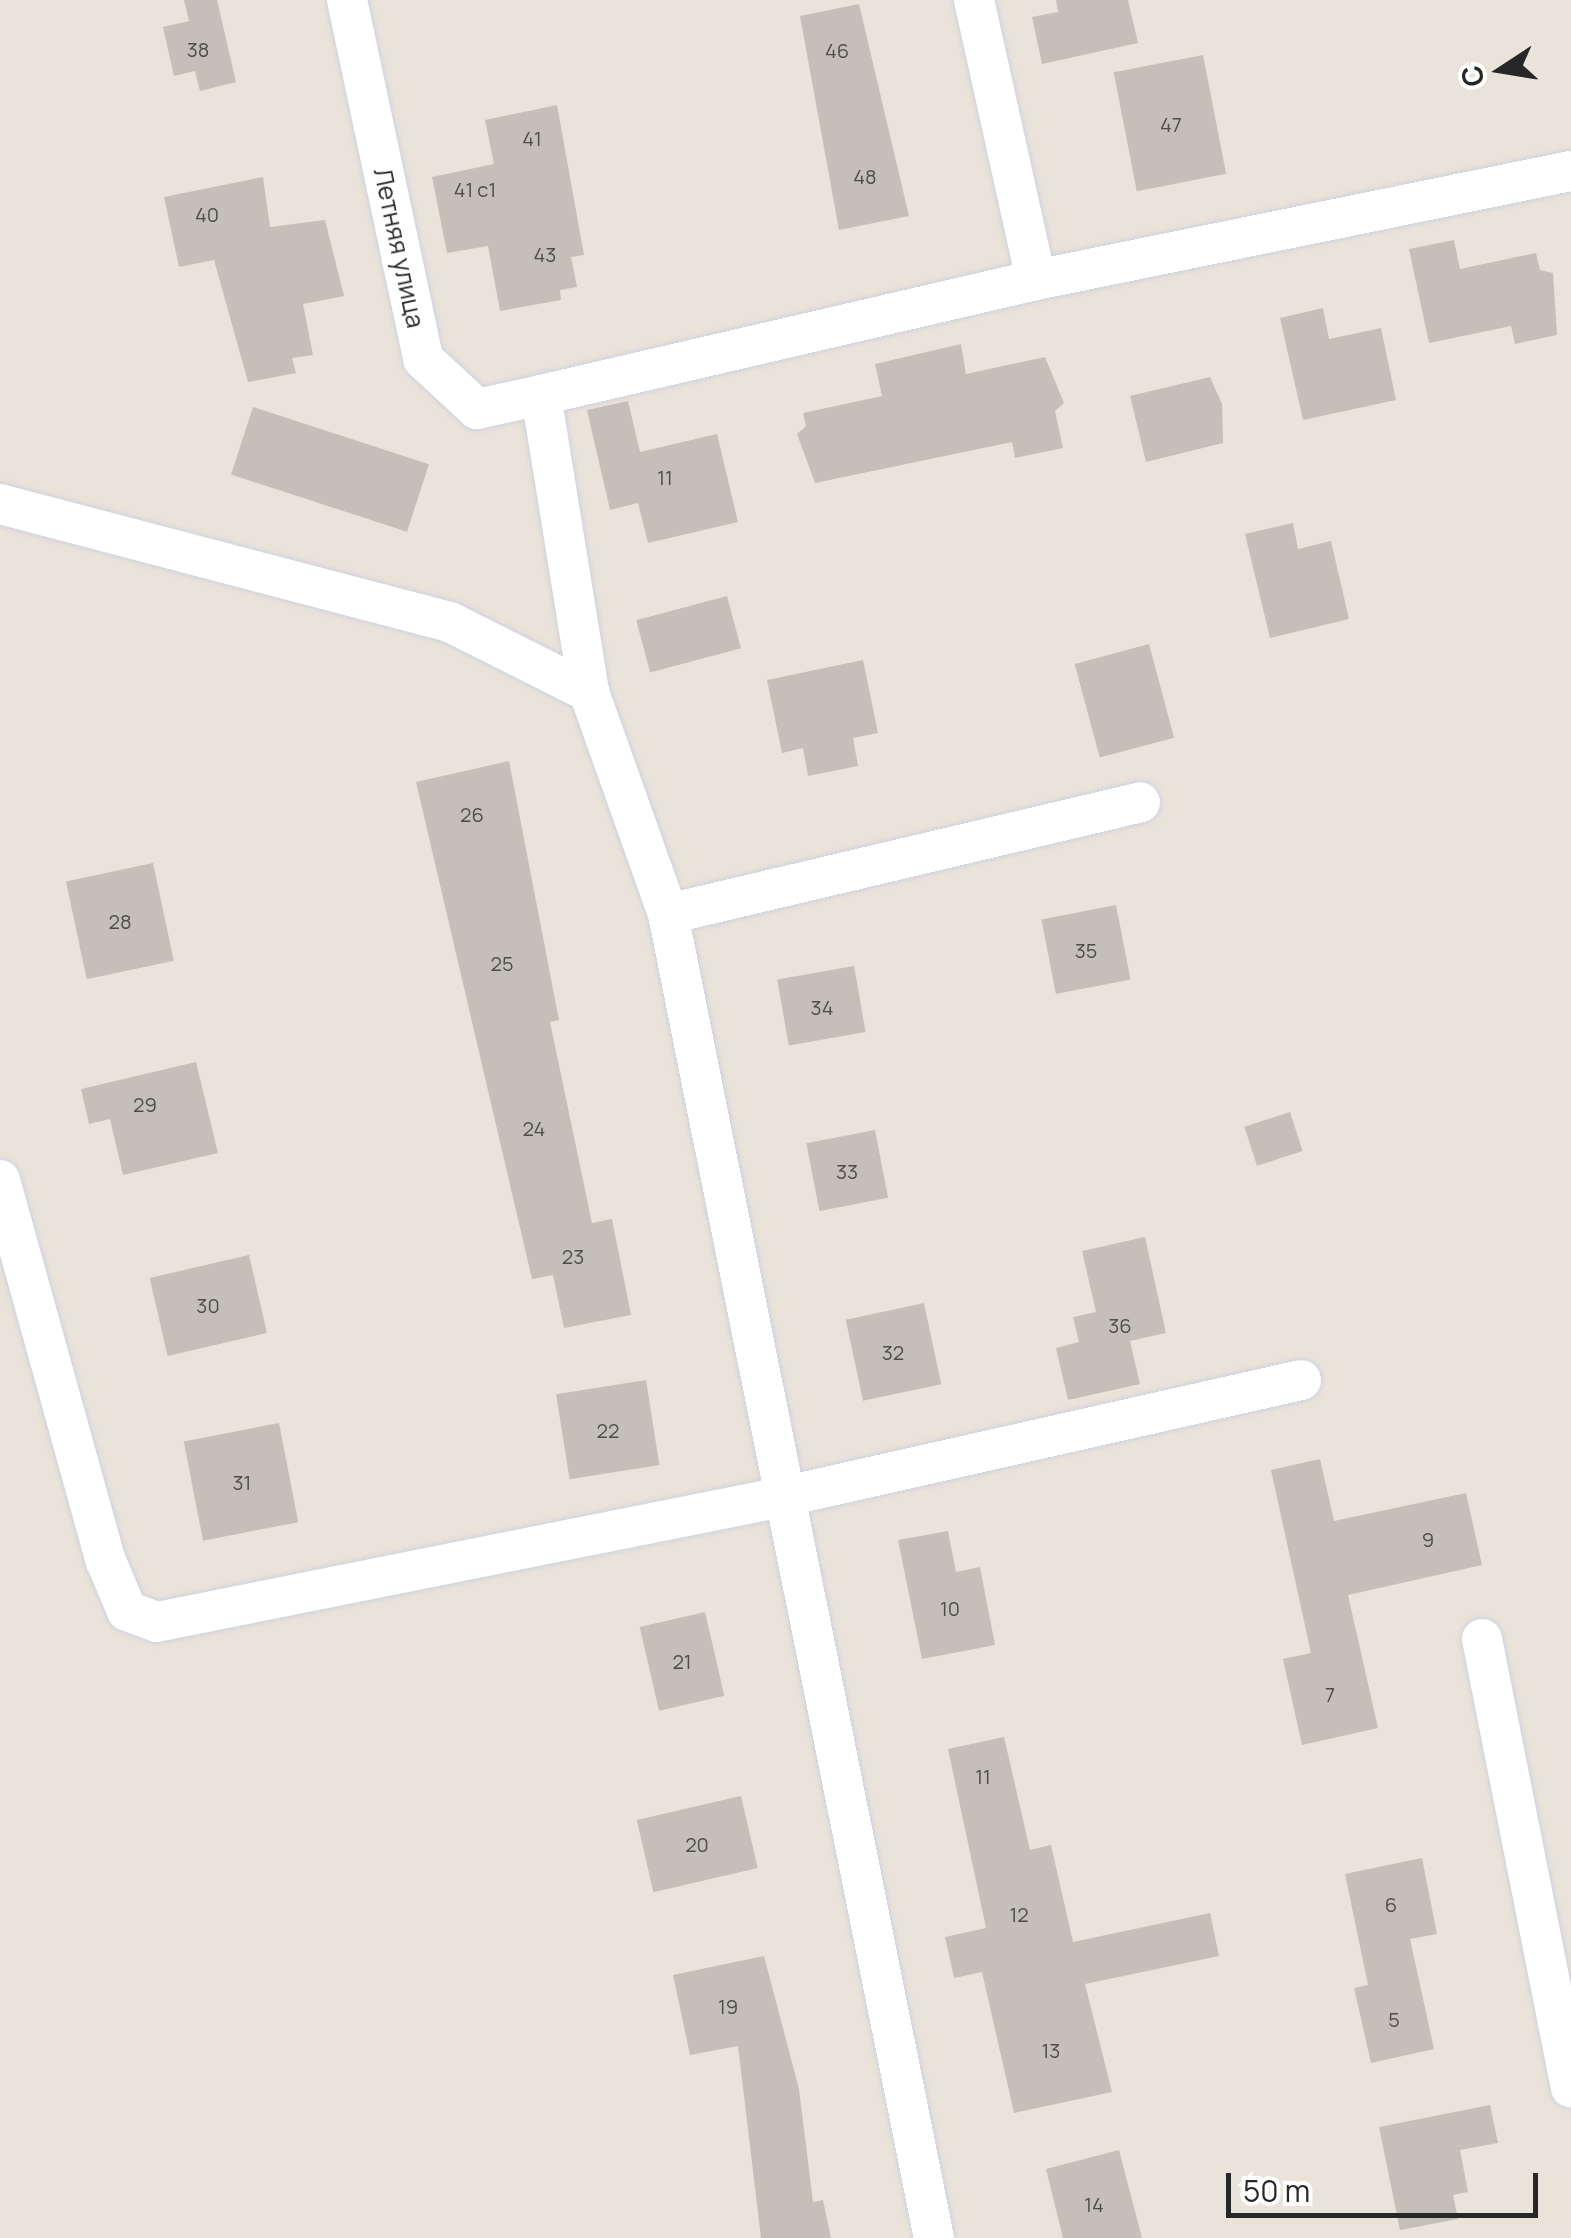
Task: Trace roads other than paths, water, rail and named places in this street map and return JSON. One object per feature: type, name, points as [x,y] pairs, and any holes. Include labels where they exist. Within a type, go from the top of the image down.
[{"type":"street","name":"Летняя улица","points":[[347,0],[423,359],[477,408],[541,395]]},
{"type":"street","points":[[974,0],[1036,280]]},
{"type":"street","points":[[934,2238],[668,914],[588,692],[541,395],[1036,280],[1571,171]]},
{"type":"street","points":[[0,504],[450,622],[588,692]]},
{"type":"street","points":[[668,914],[1140,802]]},
{"type":"street","points":[[0,1180],[106,1562],[128,1611],[156,1622],[782,1496],[1302,1380]]},
{"type":"street","points":[[1482,1639],[1571,2087]]}]
